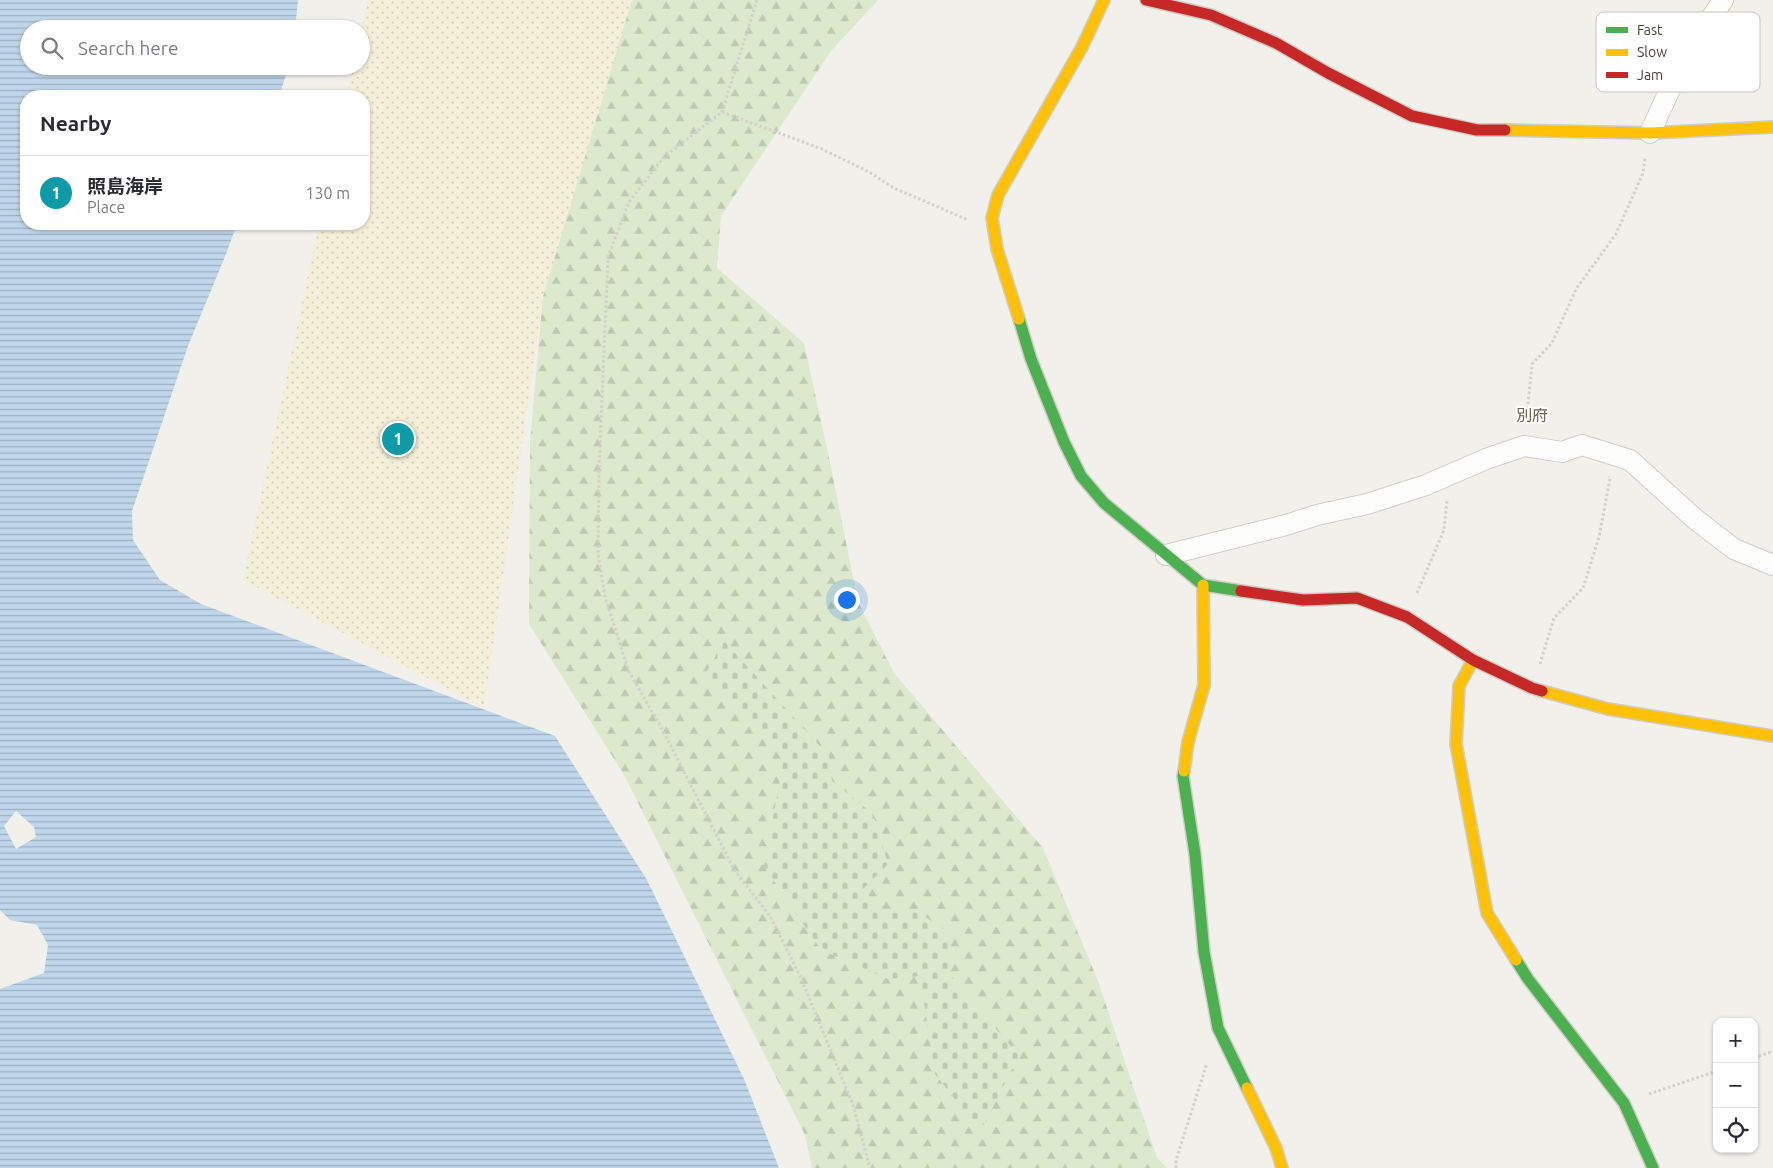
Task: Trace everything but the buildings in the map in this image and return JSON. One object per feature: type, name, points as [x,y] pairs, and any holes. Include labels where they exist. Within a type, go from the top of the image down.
[{"type":"street","points":[[1104,0],[1082,47],[998,195],[992,218],[997,248],[1031,359],[1064,442],[1081,476],[1104,503],[1203,585],[1303,600],[1357,598],[1407,617],[1473,660],[1532,688],[1608,710],[1773,736]]},
{"type":"street","points":[[1146,0],[1211,15],[1244,29],[1276,43],[1328,73],[1412,116],[1477,130],[1650,133],[1773,127]]},
{"type":"street","points":[[1716,12],[1724,0]]},
{"type":"street","points":[[1650,133],[1669,92]]},
{"type":"street","points":[[1166,555],[1286,525],[1317,514],[1367,504],[1426,485],[1486,459],[1524,446],[1562,452],[1582,445],[1630,460],[1695,519],[1734,549],[1773,565]]},
{"type":"street","points":[[1203,585],[1204,685],[1188,742],[1182,776],[1195,854],[1204,952],[1218,1028],[1276,1148],[1282,1168]]},
{"type":"street","points":[[1473,660],[1459,686],[1456,744],[1487,913],[1528,979],[1624,1103],[1653,1168]]},
{"type":"path","points":[[757,0],[722,112],[664,157],[629,202],[608,257],[599,469],[598,554],[605,597],[629,672],[661,726],[735,871],[770,916],[801,978],[853,1105],[870,1168]]},
{"type":"path","points":[[722,112],[822,149],[869,172],[894,188],[974,222]]},
{"type":"path","points":[[1524,446],[1532,364],[1552,343],[1576,289],[1616,234],[1642,173],[1650,133]]},
{"type":"path","points":[[1532,688],[1554,618],[1583,588],[1599,537],[1610,478],[1605,471]]},
{"type":"path","points":[[1407,617],[1444,530],[1450,475]]},
{"type":"path","points":[[1176,1168],[1176,1160],[1218,1028]]},
{"type":"path","points":[[1758,1057],[1773,1051]]},
{"type":"path","points":[[1624,1103],[1713,1072]]},
{"type":"green space","points":[[633,0],[878,0],[831,51],[721,216],[717,268],[804,343],[858,602],[894,673],[1043,848],[1098,981],[1157,1158],[1167,1168],[812,1168],[805,1135],[623,773],[529,624],[530,442],[552,195],[605,31]]},
{"type":"green space","points":[[724,641],[829,756],[832,781],[873,814],[888,864],[861,891],[893,913],[912,909],[951,933],[948,972],[1019,1056],[980,1131],[935,1074],[920,976],[888,979],[821,950],[764,866],[785,753],[703,678]]},
{"type":"sand","points":[[368,0],[632,0],[543,297],[484,708],[243,580],[318,230],[370,230],[370,90],[348,90],[351,75],[370,75],[370,20],[363,20]]},
{"type":"water","points":[[0,0],[298,0],[296,20],[20,20],[20,75],[286,75],[281,90],[20,90],[20,230],[235,230],[188,346],[132,511],[133,540],[160,580],[201,604],[555,736],[647,880],[744,1079],[779,1168],[0,1168],[0,989],[44,973],[48,945],[37,925],[10,920],[0,910]],"holes":[[[16,811],[34,827],[36,837],[16,849],[4,826]]]},
{"type":"traffic: fast","points":[[1019,319],[1031,359],[1064,442],[1081,476],[1104,503],[1203,585],[1241,591]]},
{"type":"traffic: fast","points":[[1184,771],[1183,776],[1195,854],[1204,952],[1218,1028],[1247,1088]]},
{"type":"traffic: fast","points":[[1516,960],[1528,979],[1624,1103],[1653,1168]]},
{"type":"traffic: slow","points":[[1019,319],[997,249],[992,218],[998,195],[1082,47],[1104,0]]},
{"type":"traffic: slow","points":[[1505,130],[1650,133],[1773,127]]},
{"type":"traffic: slow","points":[[1184,771],[1188,742],[1204,685],[1203,585]]},
{"type":"traffic: slow","points":[[1473,660],[1459,686],[1456,744],[1487,913],[1516,960]]},
{"type":"traffic: slow","points":[[1542,691],[1608,709],[1773,736]]},
{"type":"traffic: slow","points":[[1247,1088],[1276,1148],[1282,1168]]},
{"type":"traffic: jam","points":[[1146,0],[1211,15],[1276,43],[1328,73],[1412,116],[1477,130],[1505,130]]},
{"type":"traffic: jam","points":[[1241,591],[1303,600],[1357,598],[1407,617],[1473,660],[1542,691]]},
{"type":"place","name":"照島海岸","points":[[398,439]]},
{"type":"district","name":"別府","points":[[1532,415]]}]
